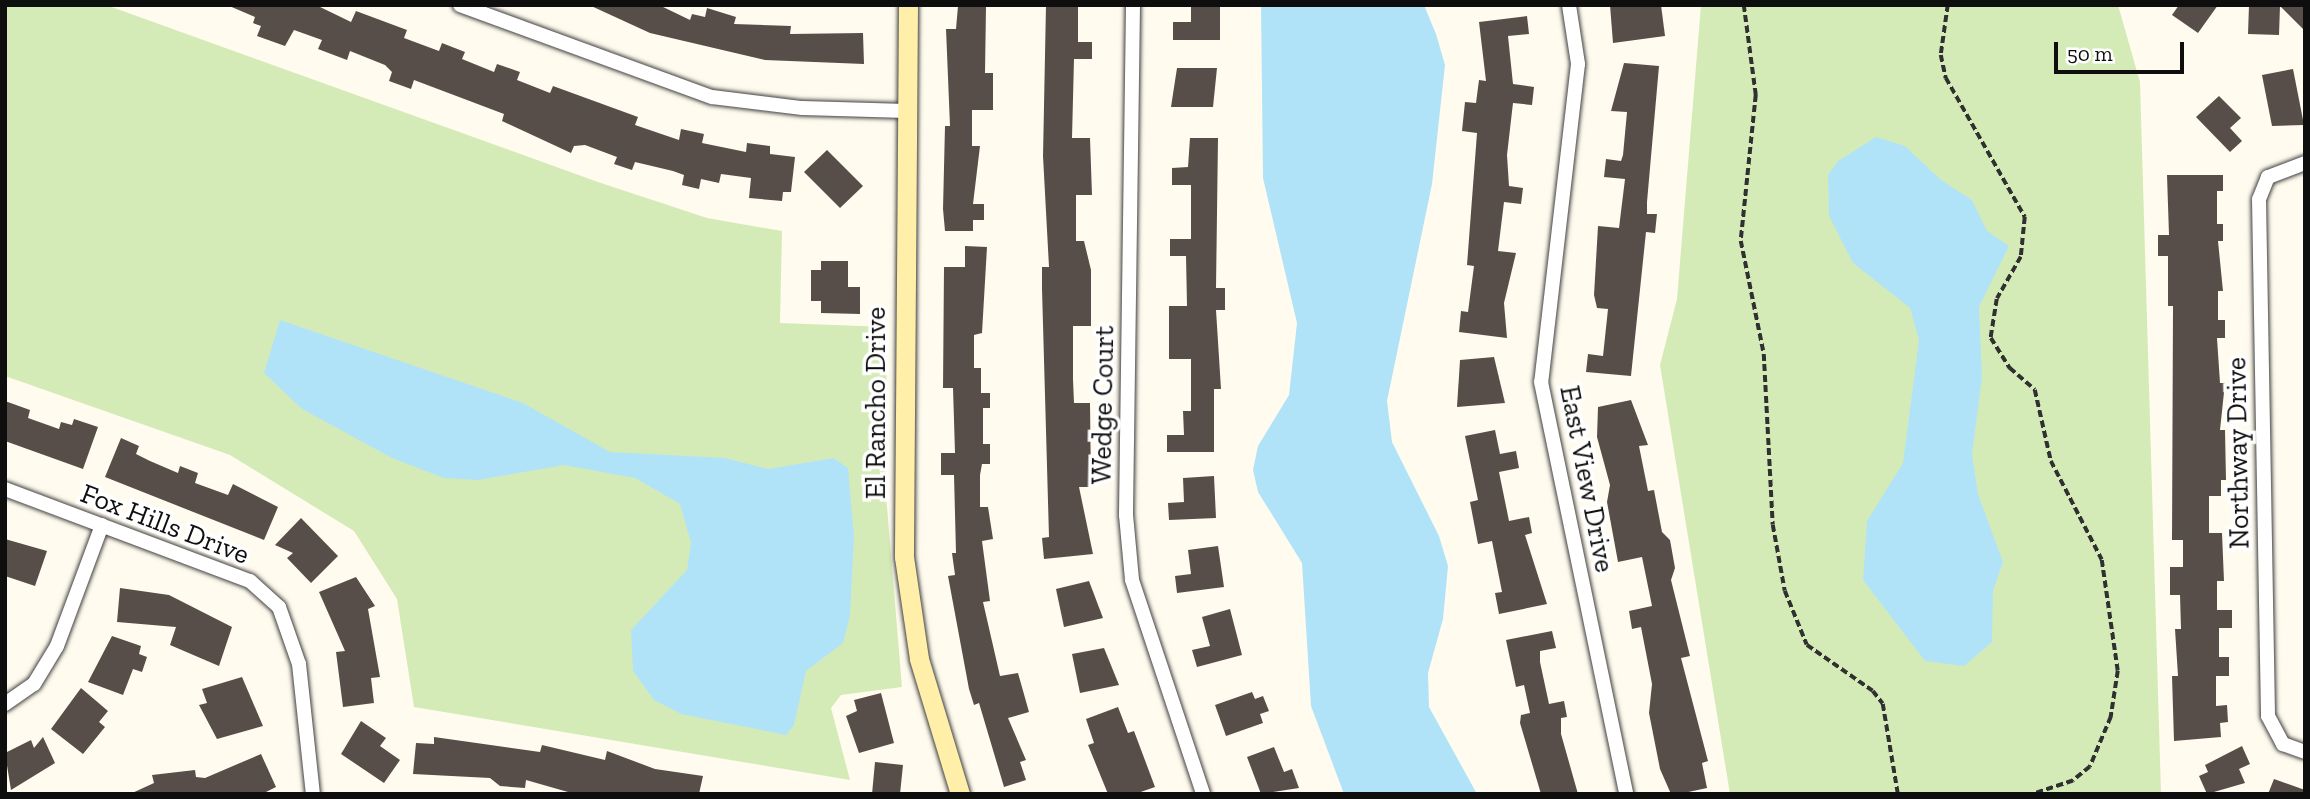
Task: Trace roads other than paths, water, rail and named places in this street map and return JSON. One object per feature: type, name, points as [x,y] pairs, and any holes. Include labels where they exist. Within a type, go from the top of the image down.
[{"type":"street","points":[[460,5],[712,97],[802,108],[907,111]]},
{"type":"street","name":"El Rancho Drive","points":[[908,5],[904,557],[919,659],[960,794]]},
{"type":"street","name":"Wedge Court","points":[[1133,5],[1126,515],[1132,580],[1203,794]]},
{"type":"street","name":"East View Drive","points":[[1569,5],[1578,64],[1541,382],[1626,794]]},
{"type":"street","name":"Northway Drive","points":[[2305,163],[2268,177],[2259,199],[2268,716],[2283,744],[2305,752]]},
{"type":"street","name":"Fox Hills Drive","points":[[5,489],[250,581],[279,607],[299,664],[313,794]]},
{"type":"street","points":[[5,704],[34,684],[57,646],[102,526]]},
{"type":"water","points":[[1261,5],[1424,5],[1445,65],[1432,184],[1387,401],[1392,442],[1439,536],[1448,566],[1443,619],[1428,673],[1429,707],[1477,794],[1344,794],[1311,706],[1302,563],[1258,492],[1253,470],[1258,446],[1289,395],[1297,323],[1263,178]]},
{"type":"water","points":[[1876,137],[1905,146],[1941,180],[1972,200],[1987,231],[2009,246],[1979,307],[1982,377],[1972,454],[1978,494],[2003,562],[1993,591],[1992,642],[1964,666],[1925,661],[1863,580],[1867,521],[1903,463],[1919,340],[1910,308],[1853,263],[1829,216],[1828,175],[1838,161]]},
{"type":"water","points":[[280,320],[523,403],[610,452],[725,458],[768,469],[834,458],[848,468],[854,536],[850,616],[843,643],[806,671],[794,725],[786,735],[681,714],[654,700],[633,671],[631,630],[687,570],[691,543],[680,504],[635,478],[564,465],[478,480],[444,478],[392,458],[302,409],[264,373]]}]
